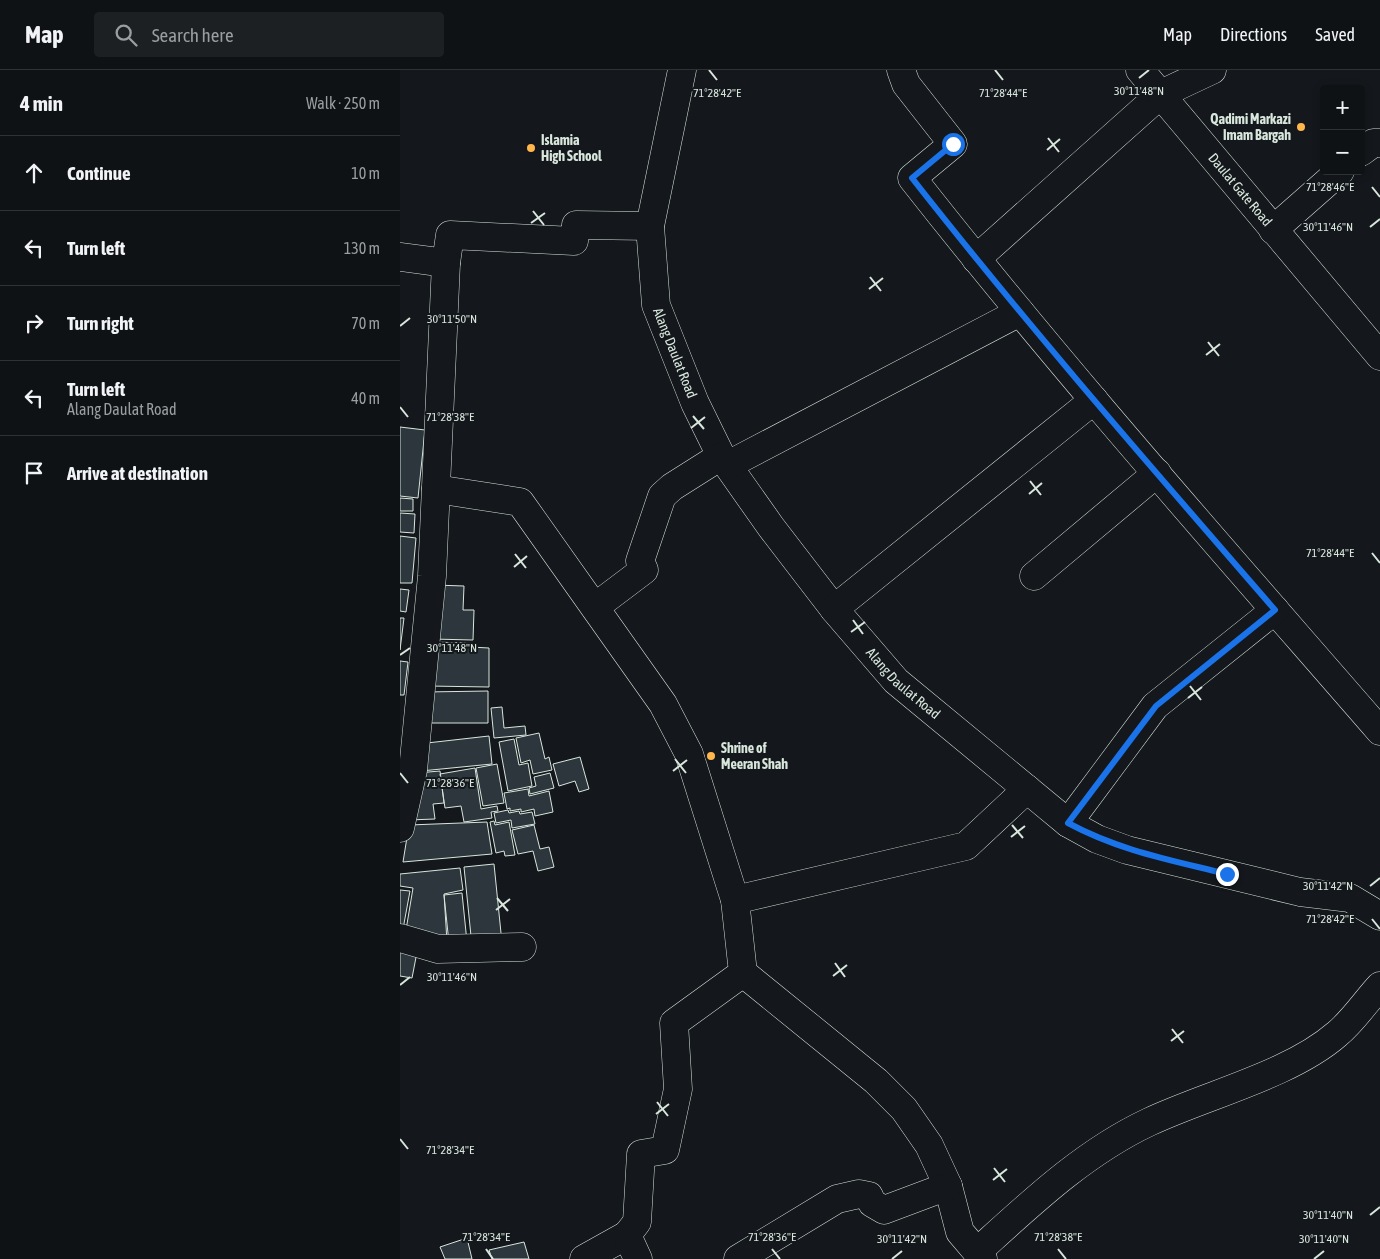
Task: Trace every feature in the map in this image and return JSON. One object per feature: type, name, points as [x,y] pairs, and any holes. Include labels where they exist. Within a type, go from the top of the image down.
[{"type":"street","name":"Alang Daulat Road","points":[[682,70],[650,226],[656,304],[695,403],[724,460],[771,527],[834,609],[896,681],[1068,823],[1097,839],[1128,850],[1300,892],[1350,898],[1380,916]]},
{"type":"street","points":[[901,70],[906,84],[953,144],[912,178],[976,260],[1094,400],[1380,732]]},
{"type":"street","name":"Daulat Gate Road","points":[[1140,70],[1380,356]]},
{"type":"street","points":[[976,260],[1161,94],[1212,70]]},
{"type":"street","points":[[1273,230],[1335,175]]},
{"type":"street","points":[[400,828],[432,576],[446,263],[450,235],[574,241],[576,225],[650,226]]},
{"type":"street","points":[[400,257],[446,263]]},
{"type":"street","points":[[595,608],[644,570],[640,560],[662,496],[672,487],[1020,312]]},
{"type":"street","points":[[834,609],[1094,400]]},
{"type":"street","points":[[1034,576],[1157,473]]},
{"type":"street","points":[[436,489],[520,502],[660,699],[688,754],[735,900],[743,974],[876,1081],[904,1109],[929,1145],[948,1186],[960,1232],[980,1256],[1052,1185],[1148,1122],[1296,1061],[1338,1034],[1380,986]]},
{"type":"street","points":[[1068,823],[1156,706],[1275,610]]},
{"type":"street","points":[[735,900],[966,846],[1027,789]]},
{"type":"street","points":[[400,938],[438,949],[522,947]]},
{"type":"street","points":[[584,1259],[632,1247],[637,1222],[641,1154],[664,1150],[678,1089],[674,1023],[743,974]]},
{"type":"street","points":[[738,1259],[838,1199],[859,1194],[869,1196],[872,1203],[884,1210],[948,1186]]},
{"type":"building","points":[[400,427],[425,430],[418,498],[400,496]]},
{"type":"building","points":[[400,498],[413,499],[413,511],[400,511]]},
{"type":"building","points":[[400,513],[415,514],[414,533],[400,532]]},
{"type":"building","points":[[400,536],[416,538],[412,583],[400,583]]},
{"type":"building","points":[[434,585],[464,586],[463,610],[474,610],[473,640],[432,639]]},
{"type":"building","points":[[400,589],[409,590],[406,612],[400,611]]},
{"type":"building","points":[[400,618],[404,618],[400,650]]},
{"type":"building","points":[[429,642],[470,643],[470,647],[489,648],[489,687],[428,686]]},
{"type":"building","points":[[400,661],[408,662],[404,695],[400,695]]},
{"type":"building","points":[[488,691],[488,723],[426,723],[425,692]]},
{"type":"building","points":[[502,707],[504,728],[525,726],[526,735],[494,738],[491,708]]},
{"type":"building","points":[[539,733],[545,759],[549,757],[552,770],[533,774],[530,760],[521,763],[516,738]]},
{"type":"building","points":[[489,736],[492,764],[421,771],[418,744]]},
{"type":"building","points":[[514,739],[519,765],[528,763],[532,786],[508,791],[499,742]]},
{"type":"building","points":[[580,757],[589,789],[579,792],[575,781],[559,786],[553,764]]},
{"type":"building","points":[[497,764],[504,803],[483,806],[476,768]]},
{"type":"building","points":[[475,768],[481,809],[497,806],[498,811],[491,812],[492,818],[464,822],[461,806],[445,808],[440,774]]},
{"type":"building","points":[[440,771],[444,803],[433,804],[435,819],[408,820],[417,773]]},
{"type":"building","points":[[550,773],[554,788],[530,794],[529,788],[536,786],[534,777]]},
{"type":"building","points":[[528,789],[529,796],[549,791],[553,812],[535,816],[534,809],[521,812],[521,809],[510,811],[510,808],[507,809],[504,793]]},
{"type":"building","points":[[508,810],[509,813],[519,811],[520,814],[532,812],[535,824],[512,828],[511,820],[496,823],[494,813]]},
{"type":"building","points":[[494,821],[495,825],[509,822],[515,855],[505,856],[504,851],[496,853],[490,822]]},
{"type":"building","points":[[487,822],[492,854],[403,862],[409,825]]},
{"type":"building","points":[[534,825],[540,849],[549,847],[554,867],[538,871],[533,851],[518,854],[512,830]]},
{"type":"building","points":[[494,864],[502,943],[472,946],[464,867]]},
{"type":"building","points":[[460,868],[463,890],[444,894],[447,942],[406,930],[413,888],[400,886],[400,874]]},
{"type":"building","points":[[400,890],[410,891],[403,929],[400,929]]},
{"type":"building","points":[[462,893],[467,942],[449,943],[444,895]]},
{"type":"building","points":[[400,943],[418,947],[412,978],[400,976]]},
{"type":"building","points":[[467,1238],[472,1259],[445,1259],[440,1247]]},
{"type":"building","points":[[524,1242],[529,1259],[492,1259],[489,1250]]},
{"type":"place","name":"Qadimi Markazi Imam Bargah","points":[[1301,127]]},
{"type":"place","name":"Islamia High School","points":[[531,148]]},
{"type":"place","name":"Shrine of Meeran Shah","points":[[711,756]]},
{"type":"route","points":[[953,144],[912,178],[976,260],[1275,610],[1156,706],[1068,823],[1097,839],[1128,850],[1227,874]]}]
